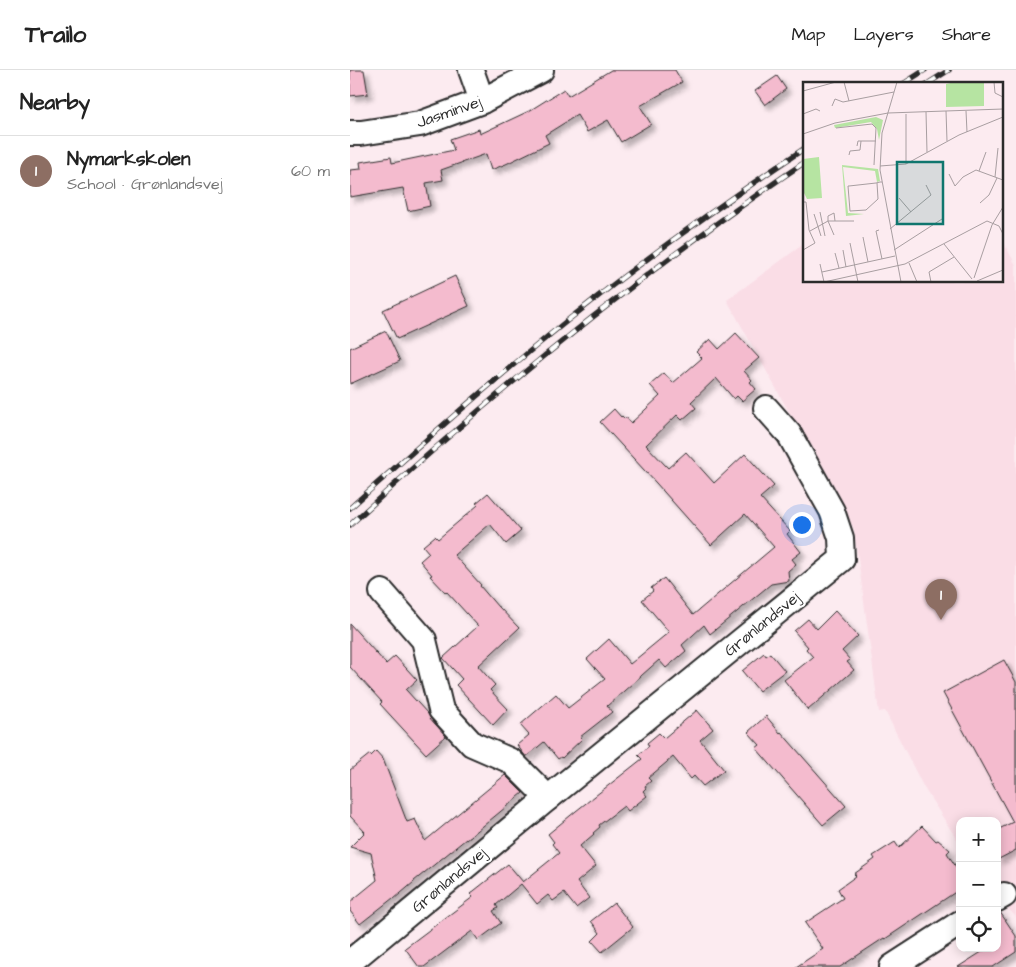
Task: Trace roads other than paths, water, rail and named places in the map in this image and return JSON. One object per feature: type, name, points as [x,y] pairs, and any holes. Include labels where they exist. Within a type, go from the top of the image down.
[{"type":"street","points":[[471,70],[482,101]]},
{"type":"street","name":"Jasminvej","points":[[350,133],[420,124],[482,101],[541,70]]},
{"type":"street","name":"Grønlandsvej","points":[[350,962],[842,559],[841,538],[832,511],[789,434],[766,408]]},
{"type":"street","points":[[382,592],[424,640],[442,710],[472,744],[511,760],[548,798]]},
{"type":"street","points":[[892,967],[956,927]]},
{"type":"railway","points":[[906,82],[925,70]]},
{"type":"railway","points":[[930,82],[949,70]]},
{"type":"railway","points":[[350,508],[465,406],[568,320],[668,244],[803,149]]},
{"type":"railway","points":[[350,525],[459,428],[571,334],[686,246],[803,163]]},
{"type":"place","name":"Nymarkskolen","points":[[941,620]]}]
